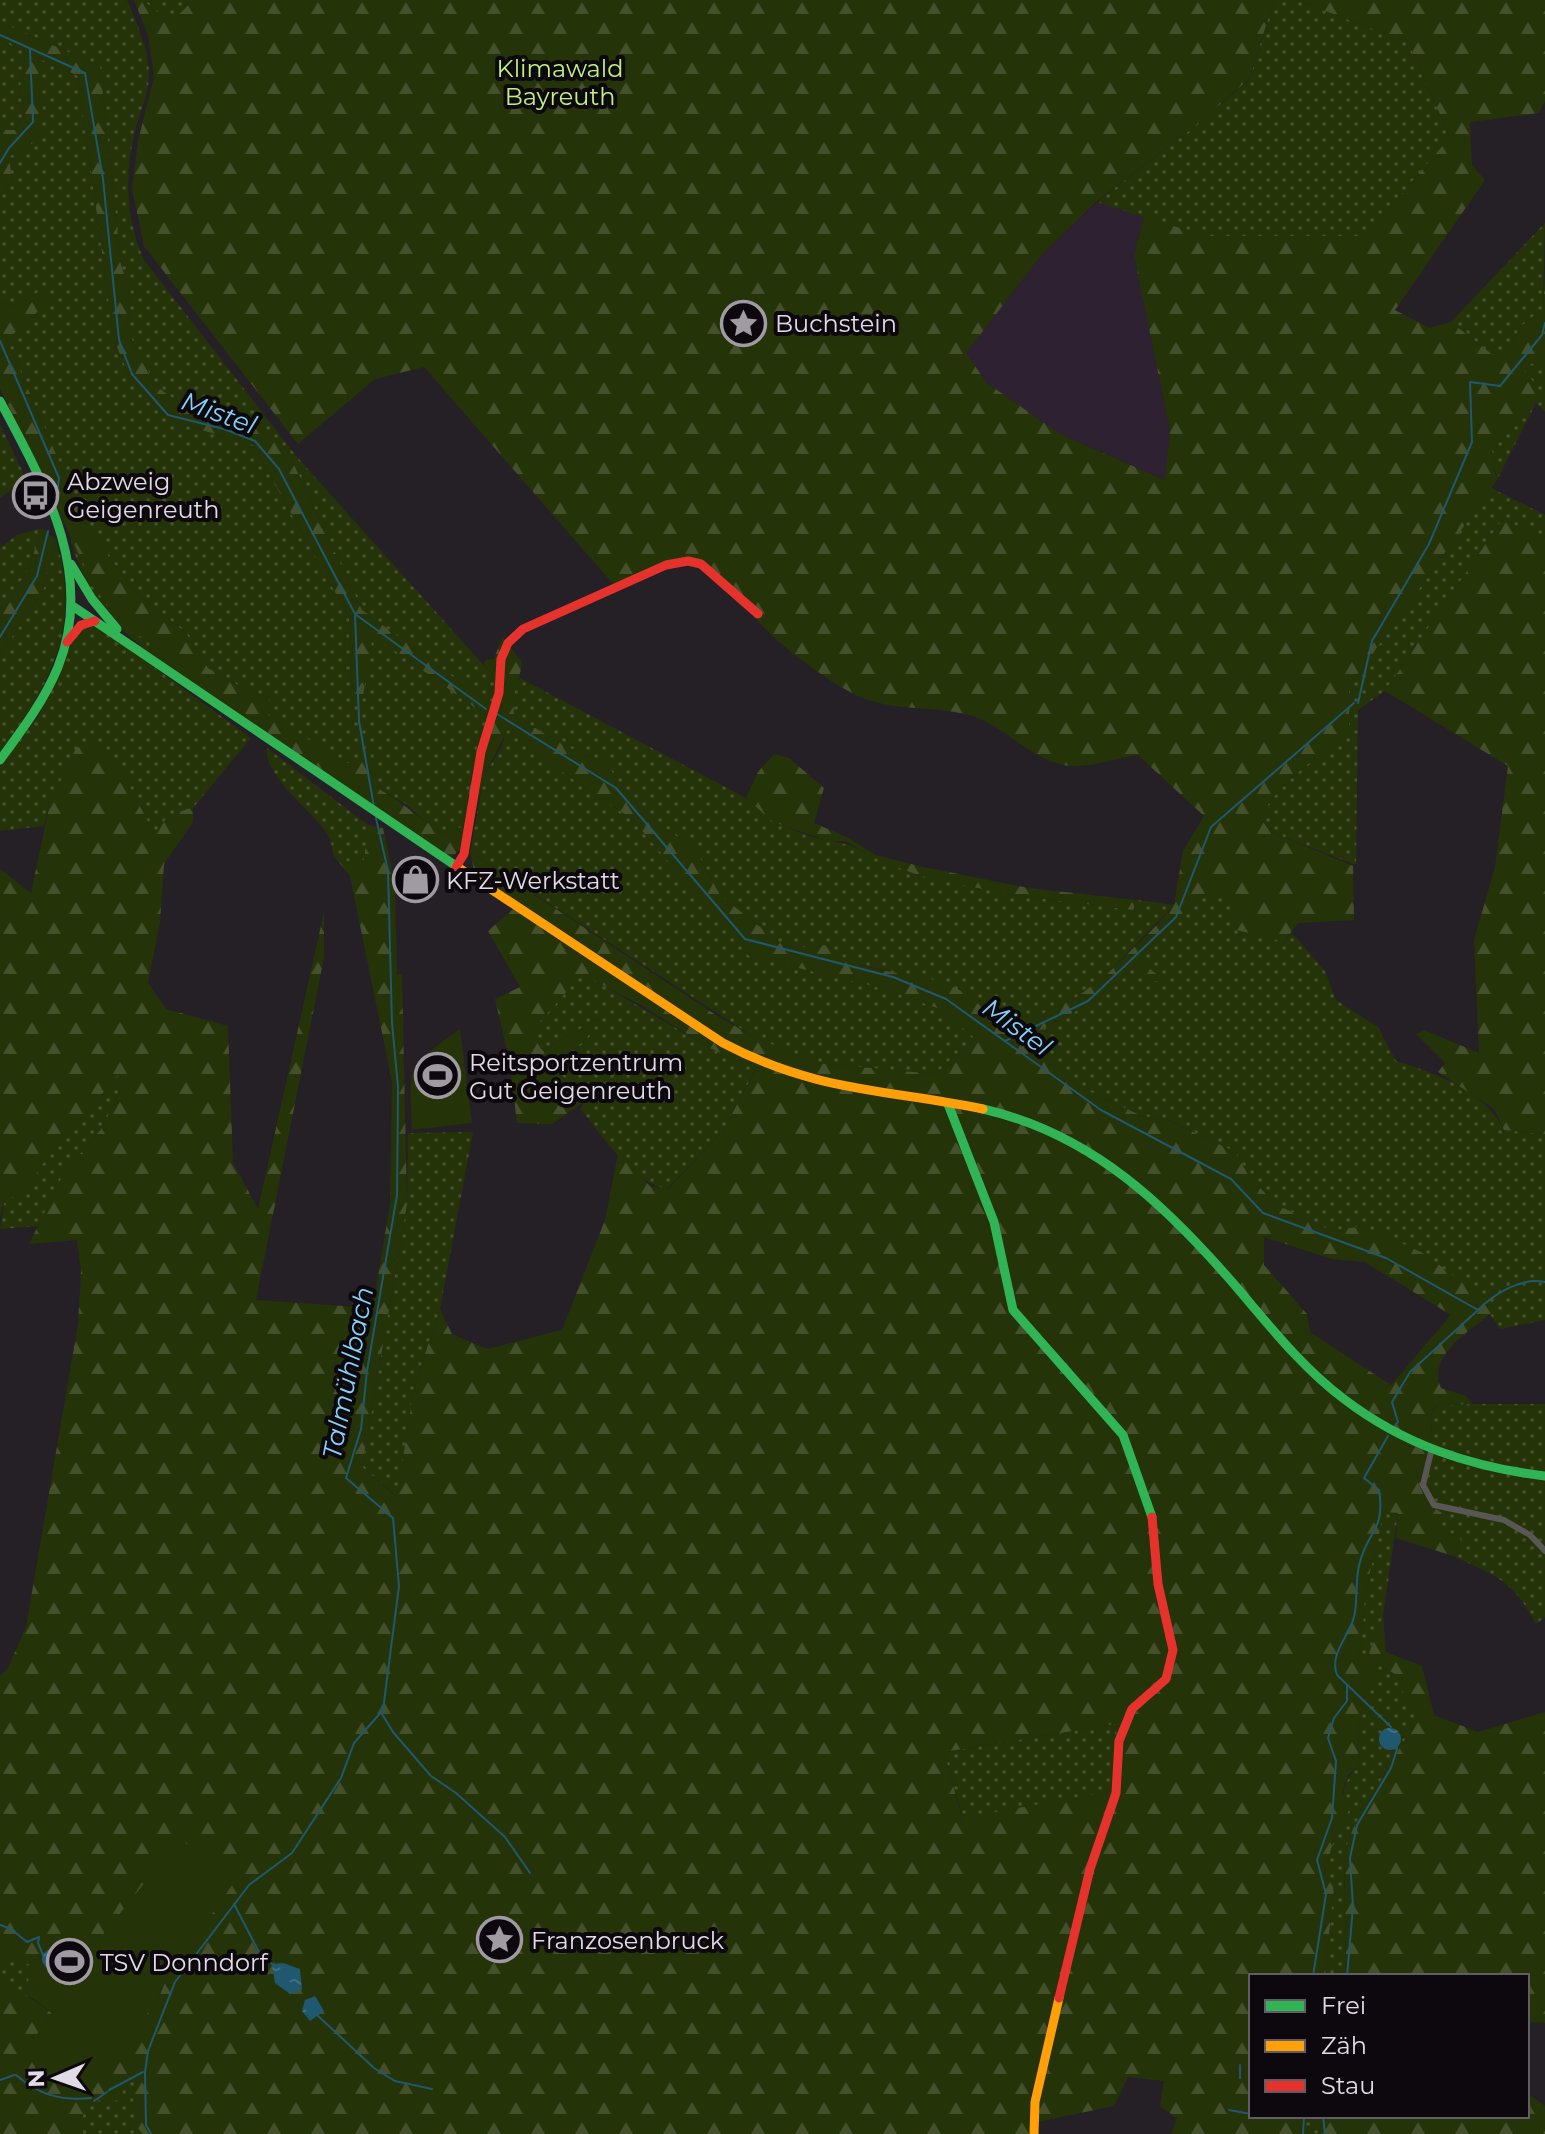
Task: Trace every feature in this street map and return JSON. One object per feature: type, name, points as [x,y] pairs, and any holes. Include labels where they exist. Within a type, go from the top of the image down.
[{"type":"main road","points":[[0,401],[55,513],[71,564],[74,606],[67,642],[53,683],[29,725],[0,760]]},
{"type":"main road","points":[[456,867],[464,854],[481,752],[499,693],[501,659],[508,643],[523,629],[666,565],[688,561],[701,564],[758,614]]},
{"type":"main road","points":[[71,564],[99,609],[126,639]]},
{"type":"main road","points":[[74,606],[99,609]]},
{"type":"main road","points":[[74,606],[456,867],[723,1043],[758,1062],[836,1087],[948,1104],[1039,1126],[1140,1183],[1197,1240],[1319,1378],[1391,1431],[1431,1452],[1485,1469],[1545,1476]]},
{"type":"main road","points":[[67,642],[81,625],[97,621]]},
{"type":"main road","points":[[948,1104],[994,1222],[1013,1310],[1123,1435],[1152,1518],[1158,1584],[1173,1650],[1166,1679],[1132,1709],[1119,1741],[1116,1793],[1090,1869],[1035,2102],[1034,2134]]},
{"type":"street","points":[[1431,1452],[1423,1485],[1434,1505],[1504,1520],[1530,1535],[1545,1551]]},
{"type":"shaded area","points":[[1097,202],[1144,216],[1134,256],[1170,430],[1166,480],[1060,434],[987,383],[966,353],[1041,256]]},
{"type":"green space","points":[[0,0],[127,0],[149,67],[147,91],[131,148],[128,180],[133,229],[144,260],[297,457],[496,679],[495,708],[362,610],[288,452],[262,425],[186,408],[156,386],[127,330],[131,294],[121,266],[100,66],[0,22]]},
{"type":"green space","name":"Klimawald Bayreuth","points":[[134,0],[142,0],[171,22],[194,0],[1274,0],[1249,79],[1199,123],[1096,202],[1041,256],[966,353],[987,383],[1060,434],[1165,480],[1170,430],[1134,256],[1144,216],[1203,236],[1366,236],[1450,137],[1408,42],[1296,0],[1545,0],[1545,101],[1539,113],[1470,122],[1472,165],[1485,180],[1395,310],[1430,328],[1451,322],[1498,359],[1510,348],[1520,327],[1543,309],[1545,270],[1545,354],[1537,364],[1519,363],[1535,384],[1536,402],[1492,450],[1497,480],[1358,674],[1349,677],[1349,737],[1298,772],[1259,817],[1271,832],[1353,866],[1354,920],[1298,923],[1284,942],[1237,930],[1227,893],[1199,895],[1140,961],[1165,981],[1149,981],[1134,967],[1089,1004],[1029,1036],[1032,1048],[1080,1087],[1142,1116],[1168,1120],[1235,1152],[1250,1178],[1277,1205],[1332,1231],[1363,1226],[1421,1252],[1474,1290],[1491,1313],[1452,1345],[1440,1365],[1438,1376],[1441,1388],[1466,1396],[1472,1404],[1435,1406],[1431,1415],[1432,1437],[1418,1482],[1427,1503],[1442,1513],[1435,1523],[1461,1540],[1453,1556],[1396,1538],[1398,1513],[1383,1512],[1365,1593],[1359,1653],[1368,1656],[1383,1616],[1386,1652],[1422,1666],[1434,1715],[1478,1732],[1545,1712],[1545,2023],[1529,2022],[1529,1974],[1346,1974],[1344,1854],[1354,1826],[1415,1722],[1415,1709],[1404,1697],[1402,1678],[1379,1665],[1362,1714],[1358,1740],[1360,1765],[1348,1775],[1342,1794],[1351,1800],[1345,1826],[1338,1825],[1324,1874],[1334,1883],[1325,1974],[1249,1974],[1249,2118],[1306,2118],[1306,2134],[1171,2134],[1177,2118],[1160,2106],[1164,2081],[1128,2077],[1114,2106],[1037,2122],[1039,2134],[143,2134],[133,2123],[138,2114],[133,2106],[135,2079],[124,2084],[121,2100],[101,2102],[90,2091],[83,2112],[83,2134],[0,2134],[0,1978],[52,2013],[29,2046],[158,1999],[166,1980],[101,1938],[88,1953],[49,1945],[31,1965],[0,1957],[0,1676],[8,1668],[26,1627],[78,1324],[81,1271],[77,1240],[29,1244],[64,1173],[102,1128],[123,1086],[119,1074],[40,1167],[24,1194],[5,1199],[0,1218],[0,869],[31,893],[50,803],[76,748],[102,743],[117,763],[154,833],[169,816],[193,807],[193,822],[164,864],[160,922],[148,983],[166,1009],[228,1026],[233,1163],[258,1209],[324,912],[324,957],[256,1300],[373,1308],[390,1203],[392,1082],[350,876],[334,856],[344,862],[364,860],[368,825],[383,828],[395,884],[397,974],[402,974],[407,1204],[362,1467],[397,1497],[414,1387],[440,1309],[452,1334],[487,1349],[562,1330],[605,1220],[618,1154],[650,1186],[668,1189],[722,1132],[756,1070],[708,1047],[643,1006],[582,974],[530,1033],[542,1050],[602,1017],[585,1040],[553,1065],[585,1101],[552,1124],[517,1123],[509,1059],[495,999],[520,987],[488,931],[519,904],[474,870],[470,852],[716,1015],[754,1037],[816,1063],[936,1074],[974,1037],[940,1009],[885,989],[749,956],[632,819],[529,749],[508,729],[484,776],[469,842],[448,860],[151,654],[149,638],[131,635],[96,590],[0,388],[0,302],[14,306],[40,291],[49,301],[7,340],[88,529],[136,593],[185,632],[208,668],[250,692],[270,697],[267,714],[346,763],[356,764],[370,753],[379,789],[445,834],[462,827],[481,729],[491,719],[373,635],[362,702],[351,687],[349,617],[253,445],[167,420],[129,375],[114,340],[78,76],[37,57],[43,111],[38,140],[9,157],[12,180],[0,197],[0,134],[2,130],[15,130],[25,113],[19,93],[27,53],[0,40],[0,22],[100,66],[121,265],[131,294],[127,330],[156,386],[186,408],[262,424],[288,452],[362,610],[494,707],[496,679],[484,665],[486,660],[494,659],[502,637],[522,662],[514,715],[565,746],[606,763],[623,788],[656,821],[696,851],[720,895],[779,942],[798,948],[825,945],[855,963],[949,985],[1009,1030],[1077,997],[1107,974],[1157,925],[1174,905],[1183,851],[1204,816],[1138,755],[1087,765],[1057,763],[1032,752],[973,716],[878,703],[852,693],[799,658],[765,629],[748,604],[689,560],[615,586],[424,367],[375,379],[298,444],[144,246],[132,189],[138,141],[154,77],[148,35]],"holes":[[[1264,1237],[1332,1259],[1365,1262],[1451,1315],[1391,1385],[1310,1332],[1307,1314],[1264,1265]],[[1115,1724],[1113,1791],[962,1818],[944,1752]]]},
{"type":"green space","points":[[142,0],[194,0],[171,23]]},
{"type":"green space","points":[[1274,0],[1296,0],[1408,42],[1450,137],[1366,236],[1203,236],[1097,202],[1249,80]]},
{"type":"green space","points":[[0,40],[27,53],[19,93],[25,113],[15,130],[2,130],[0,134]]},
{"type":"green space","points":[[36,57],[78,76],[114,340],[129,375],[167,420],[253,445],[349,617],[351,687],[362,700],[372,634],[491,719],[481,729],[462,827],[445,834],[430,826],[406,804],[379,789],[356,764],[346,763],[266,714],[270,697],[250,692],[208,668],[185,632],[136,593],[88,529],[7,340],[40,292],[14,306],[0,302],[0,197],[12,180],[9,157],[42,111]]},
{"type":"green space","points":[[1545,223],[1543,309],[1520,327],[1510,348],[1498,359],[1451,322]]},
{"type":"green space","points":[[1545,354],[1545,412],[1536,403],[1497,480],[1492,450],[1536,402],[1518,362],[1537,364]]},
{"type":"green space","points":[[0,424],[26,479],[0,498]]},
{"type":"green space","points":[[1491,488],[1545,515],[1545,537],[1502,520],[1385,691],[1358,710],[1356,865],[1271,832],[1259,817],[1298,772],[1349,737],[1349,677],[1358,674]]},
{"type":"green space","points":[[1502,520],[1545,537],[1545,1134],[1504,1130],[1494,1109],[1438,1072],[1445,1063],[1416,1034],[1424,1030],[1479,1053],[1474,940],[1495,867],[1508,766],[1385,691]]},
{"type":"green space","points":[[67,522],[96,590],[149,638],[151,654],[120,627],[96,596],[78,561]]},
{"type":"green space","points":[[42,528],[29,568],[0,615],[0,548],[17,535]]},
{"type":"green space","points":[[42,528],[56,540],[43,592],[0,654],[0,615],[29,568]]},
{"type":"green space","points":[[56,540],[66,601],[57,654],[34,703],[0,753],[0,654],[43,592]]},
{"type":"green space","points":[[96,625],[251,738],[193,808],[154,834],[117,763],[50,803],[44,826],[0,831],[0,766],[37,718],[74,637],[81,628]]},
{"type":"green space","points":[[520,678],[746,798],[773,819],[803,834],[1006,894],[1133,910],[1137,900],[1174,905],[1107,974],[1077,997],[1009,1030],[946,984],[844,961],[825,945],[798,948],[779,942],[720,895],[696,851],[656,821],[623,788],[606,763],[565,746],[514,715],[512,690]]},
{"type":"green space","points":[[507,728],[529,749],[632,819],[750,956],[885,989],[940,1009],[974,1037],[936,1074],[816,1063],[754,1037],[470,852],[484,776],[502,746]]},
{"type":"green space","points":[[267,748],[368,825],[365,860],[344,862],[334,856],[330,839],[322,827],[273,771]]},
{"type":"green space","points":[[774,754],[789,758],[824,788],[814,823],[849,838],[876,855],[1028,888],[1137,900],[1133,910],[1006,894],[921,876],[883,862],[845,841],[828,841],[773,822],[746,798],[758,772]]},
{"type":"green space","points":[[1227,893],[1284,942],[1292,933],[1325,971],[1336,1000],[1378,1027],[1396,1061],[1458,1085],[1485,1104],[1504,1130],[1545,1134],[1545,1320],[1500,1329],[1474,1290],[1363,1226],[1332,1231],[1277,1205],[1250,1178],[1235,1152],[1169,1120],[1142,1116],[1080,1087],[1032,1048],[1029,1036],[1089,1004],[1134,967],[1163,981],[1139,961],[1199,895]]},
{"type":"green space","points":[[582,973],[708,1047],[756,1069],[722,1132],[667,1189],[642,1178],[619,1157],[581,1110],[584,1101],[553,1065],[585,1040],[600,1018],[542,1050],[529,1033]]},
{"type":"green space","name":"Reitsportzentrum Gut Geigenreuth","points":[[460,1029],[472,1123],[412,1130],[414,1069],[429,1052]]},
{"type":"green space","points":[[119,1073],[123,1086],[102,1128],[64,1173],[38,1226],[0,1229],[5,1199],[24,1194],[40,1167]]},
{"type":"green space","points":[[473,1132],[440,1309],[414,1387],[398,1497],[362,1467],[407,1204],[408,1133]]},
{"type":"green space","points":[[1545,1404],[1545,1617],[1536,1624],[1511,1588],[1453,1556],[1461,1540],[1435,1523],[1441,1513],[1427,1503],[1418,1482],[1432,1437],[1431,1415],[1436,1406]]},
{"type":"green space","points":[[1383,1511],[1398,1513],[1383,1616],[1368,1657],[1359,1653],[1365,1593]]},
{"type":"green space","points":[[1379,1665],[1402,1678],[1404,1697],[1415,1709],[1415,1723],[1354,1826],[1344,1854],[1346,1974],[1325,1974],[1334,1883],[1324,1875],[1338,1824],[1345,1826],[1345,1786],[1360,1765],[1358,1740],[1369,1689]]},
{"type":"green space","points":[[1115,1724],[1114,1791],[963,1819],[944,1752]]},
{"type":"green space","points":[[180,1839],[235,1881],[166,1980],[158,1999],[90,2091],[29,2046],[52,2013],[26,1994],[31,1965],[49,1945],[88,1953]]},
{"type":"green space","points":[[0,1925],[41,1938],[26,1993],[77,2092],[91,2091],[141,2067],[153,2134],[0,2134]]},
{"type":"green space","points":[[1529,2094],[1545,2106],[1545,2134],[1323,2134],[1321,2118],[1529,2118]]},
{"type":"green space","points":[[1306,2118],[1321,2118],[1323,2134],[1306,2134]]},
{"type":"water","points":[[1390,1728],[1398,1731],[1401,1739],[1398,1747],[1390,1750],[1382,1747],[1379,1739],[1382,1731]]},
{"type":"water","points":[[52,1949],[59,1952],[62,1959],[59,1966],[52,1969],[45,1966],[42,1959],[45,1952]]},
{"type":"water","points":[[283,1963],[300,1969],[302,1990],[290,1994],[275,1983],[272,1964]]},
{"type":"water","points":[[315,1996],[324,2011],[310,2021],[302,2011],[305,2000]]},
{"type":"waterway","name":"Mistel","points":[[0,35],[85,73],[103,179],[119,340],[132,374],[168,415],[224,429],[255,441],[279,469],[355,614],[486,709]]},
{"type":"waterway","points":[[0,163],[33,122],[30,49]]},
{"type":"waterway","points":[[1358,703],[1372,641],[1429,544],[1472,442],[1470,382],[1500,386],[1542,335],[1545,323]]},
{"type":"waterway","points":[[0,341],[59,478],[56,502]]},
{"type":"waterway","points":[[0,637],[37,576],[48,531]]},
{"type":"waterway","name":"Talmühlbach","points":[[355,614],[359,721],[374,807]]},
{"type":"waterway","points":[[1005,1041],[1088,1001],[1176,917],[1211,827],[1354,703]]},
{"type":"waterway","name":"Mistel","points":[[497,714],[616,788],[745,939],[893,977],[946,999],[1101,1110],[1231,1179],[1263,1213],[1386,1258],[1478,1310],[1517,1284],[1545,1282]]},
{"type":"waterway","name":"Talmühlbach","points":[[151,2134],[146,2125],[145,2072],[148,2051],[175,1982],[249,1885],[292,1853],[341,1778],[354,1743],[383,1710],[399,1586],[393,1518],[346,1478],[361,1429],[367,1371],[397,1195],[398,1087],[392,1023],[388,871],[376,818]]},
{"type":"waterway","points":[[1394,1427],[1398,1422],[1392,1402],[1410,1372],[1477,1311]]},
{"type":"waterway","points":[[1388,1436],[1364,1478],[1379,1490],[1380,1515],[1362,1554],[1354,1617],[1338,1652],[1335,1667],[1337,1675],[1391,1727]]},
{"type":"waterway","points":[[1313,1974],[1326,1894],[1317,1860],[1332,1818],[1336,1761],[1328,1738],[1334,1718],[1347,1701],[1347,1686]]},
{"type":"waterway","points":[[382,1714],[393,1732],[431,1776],[456,1793],[505,1837],[530,1873]]},
{"type":"waterway","points":[[1347,1974],[1353,1907],[1350,1858],[1357,1825],[1391,1768],[1397,1749]]},
{"type":"waterway","points":[[234,1904],[259,1952],[273,1965]]},
{"type":"waterway","points":[[0,1925],[11,1929],[27,1942],[39,1937],[43,1955]]},
{"type":"waterway","points":[[316,2014],[374,2068],[395,2081],[432,2089]]},
{"type":"waterway","points":[[1240,2065],[1240,2078]]},
{"type":"waterway","points":[[109,2090],[143,2072]]},
{"type":"waterway","points":[[0,2080],[14,2075]]},
{"type":"waterway","points":[[16,2075],[51,2095],[91,2098]]},
{"type":"waterway","points":[[94,2101],[107,2092]]},
{"type":"waterway","points":[[1229,2110],[1249,2114]]},
{"type":"waterway","points":[[1303,2134],[1304,2118]]},
{"type":"waterway","points":[[1323,2118],[1325,2134]]},
{"type":"traffic: fast","points":[[0,401],[33,464],[59,529],[68,563],[71,597],[68,632],[58,667],[39,703],[0,760]]},
{"type":"traffic: fast","points":[[71,564],[92,599],[117,629]]},
{"type":"traffic: fast","points":[[74,607],[456,866]]},
{"type":"traffic: fast","points":[[948,1104],[994,1222],[1013,1310],[1123,1435],[1152,1517]]},
{"type":"traffic: fast","points":[[983,1109],[1059,1136],[1094,1155],[1126,1178],[1185,1230],[1302,1362],[1367,1415],[1414,1441],[1465,1460],[1545,1476]]},
{"type":"traffic: slow","points":[[456,866],[723,1043],[757,1059],[851,1087],[983,1109]]},
{"type":"traffic: slow","points":[[1034,2134],[1035,2102],[1059,1998]]},
{"type":"traffic: jam","points":[[456,867],[464,854],[481,752],[499,693],[501,659],[508,643],[523,629],[666,565],[688,561],[701,564],[758,614]]},
{"type":"traffic: jam","points":[[67,642],[81,625],[95,621]]},
{"type":"traffic: jam","points":[[1059,1998],[1090,1869],[1116,1793],[1119,1741],[1132,1709],[1166,1679],[1173,1650],[1158,1584],[1152,1517]]},
{"type":"place","name":"Buchstein","points":[[744,323]]},
{"type":"place","name":"Abzweig Geigenreuth","points":[[36,495]]},
{"type":"place","name":"KFZ-Werkstatt","points":[[415,880]]},
{"type":"place","name":"Reitsportzentrum Gut Geigenreuth","points":[[438,1076]]},
{"type":"place","name":"Franzosenbruck","points":[[500,1940]]},
{"type":"place","name":"TSV Donndorf","points":[[69,1962]]}]
